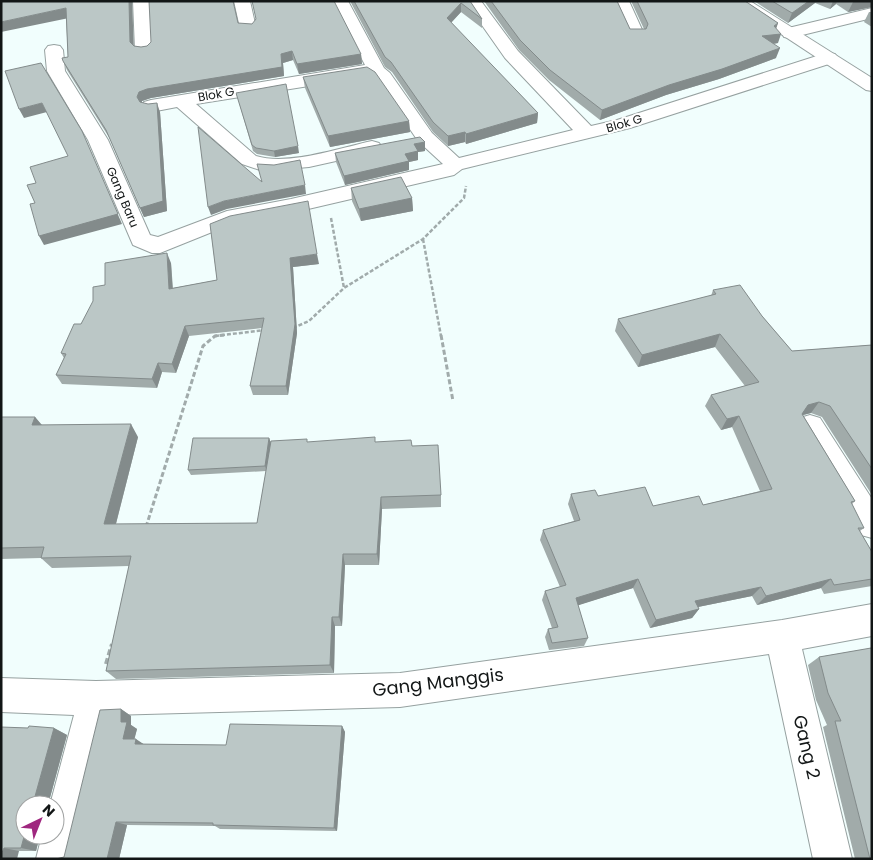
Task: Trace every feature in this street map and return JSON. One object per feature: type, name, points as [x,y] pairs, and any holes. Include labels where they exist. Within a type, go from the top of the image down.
[{"type":"street","points":[[141,1],[144,50]]},
{"type":"street","points":[[242,1],[248,28]]},
{"type":"street","points":[[340,1],[377,72],[384,77],[406,141],[459,165]]},
{"type":"street","points":[[474,1],[488,26],[524,71],[587,133]]},
{"type":"street","points":[[621,1],[636,34]]},
{"type":"street","points":[[739,1],[872,86]]},
{"type":"street","points":[[790,33],[872,12]]},
{"type":"street","name":"Gang Baru","points":[[54,50],[56,71],[98,140],[141,240],[148,244],[160,245],[227,218],[328,198],[447,171],[459,165]]},
{"type":"street","name":"Blok G","points":[[459,165],[623,124],[829,58]]},
{"type":"street","name":"Blok G","points":[[151,106],[368,70],[377,72]]},
{"type":"street","name":"Blok G","points":[[181,101],[256,164],[275,166],[406,141]]},
{"type":"street","points":[[810,426],[872,525]]},
{"type":"street","name":"Gang Manggis","points":[[1,695],[96,698],[400,690],[782,636],[872,620]]},
{"type":"street","name":"Gang 2","points":[[782,636],[833,859]]},
{"type":"street","points":[[55,859],[96,698]]},
{"type":"path","points":[[286,328],[296,328],[309,322],[318,311],[344,288],[423,239],[464,198],[468,177],[459,165]]},
{"type":"path","points":[[328,198],[344,288]]},
{"type":"path","points":[[423,239],[454,401]]},
{"type":"path","points":[[145,528],[203,346],[215,336],[266,330]]},
{"type":"path","points":[[96,698],[113,642]]},
{"type":"building","points":[[1,1],[129,1],[130,42],[134,46],[141,47],[147,46],[151,42],[149,1],[233,1],[238,23],[252,24],[256,19],[252,1],[334,1],[361,54],[297,64],[292,51],[281,54],[282,67],[147,89],[139,92],[137,97],[140,102],[148,104],[157,103],[163,201],[140,208],[106,130],[63,61],[62,58],[68,57],[66,8],[1,22]]},
{"type":"building","points":[[354,1],[470,1],[482,19],[461,3],[447,18],[538,113],[466,134],[465,132],[448,136],[433,122],[391,62],[385,57]]},
{"type":"building","points":[[491,1],[617,1],[630,29],[646,29],[648,24],[637,1],[745,1],[778,23],[774,26],[781,34],[762,36],[780,48],[722,69],[669,85],[602,110],[550,70],[520,40]]},
{"type":"building","points":[[772,1],[809,1],[792,13]]},
{"type":"building","points":[[41,63],[82,131],[118,214],[39,236],[30,204],[35,203],[27,185],[36,183],[30,167],[68,156],[42,103],[19,109],[5,71]]},
{"type":"building","points":[[367,67],[375,72],[409,121],[328,136],[303,77]]},
{"type":"building","points":[[286,84],[298,146],[274,151],[256,148],[252,145],[236,93]]},
{"type":"building","points":[[198,127],[262,182],[257,164],[274,165],[300,160],[305,185],[224,201],[208,207]]},
{"type":"building","points":[[420,137],[425,142],[414,144],[418,151],[405,154],[409,161],[344,176],[335,153]]},
{"type":"building","points":[[401,177],[412,198],[359,209],[351,188]]},
{"type":"building","points":[[308,201],[317,254],[290,258],[295,324],[286,386],[250,386],[264,318],[185,326],[172,364],[158,363],[152,379],[56,375],[66,354],[61,353],[74,324],[81,324],[93,301],[93,287],[105,285],[105,263],[167,253],[169,289],[217,280],[210,224],[230,216]]},
{"type":"building","points":[[740,285],[762,316],[792,351],[872,345],[872,469],[830,406],[819,402],[808,405],[802,414],[855,501],[851,502],[864,528],[858,528],[872,552],[872,579],[834,585],[831,579],[766,596],[761,587],[695,601],[699,609],[656,620],[638,579],[576,598],[588,638],[552,643],[548,629],[558,627],[545,591],[566,585],[543,530],[580,520],[571,494],[595,490],[598,496],[645,487],[653,506],[699,496],[703,505],[772,489],[739,416],[727,419],[711,395],[759,382],[720,334],[642,355],[618,319],[716,294],[713,290]]},
{"type":"building","points":[[1,417],[35,417],[32,425],[131,424],[104,524],[257,523],[271,441],[307,439],[307,442],[375,437],[375,442],[411,440],[412,446],[438,445],[441,495],[381,497],[377,554],[343,554],[339,617],[332,617],[330,665],[106,671],[131,556],[41,558],[44,547],[1,548]]},
{"type":"building","points":[[193,438],[269,438],[265,466],[188,470]]},
{"type":"building","points":[[872,648],[872,859],[870,859],[835,721],[841,721],[828,693],[819,657]]},
{"type":"building","points":[[121,709],[121,722],[127,722],[123,739],[136,739],[135,744],[226,745],[230,724],[342,726],[334,828],[213,825],[213,823],[116,822],[107,859],[56,859],[64,857],[100,710]]},
{"type":"building","points":[[29,726],[54,728],[35,795],[15,795],[15,845],[22,845],[21,848],[4,848],[1,855],[1,727],[28,728]]}]
